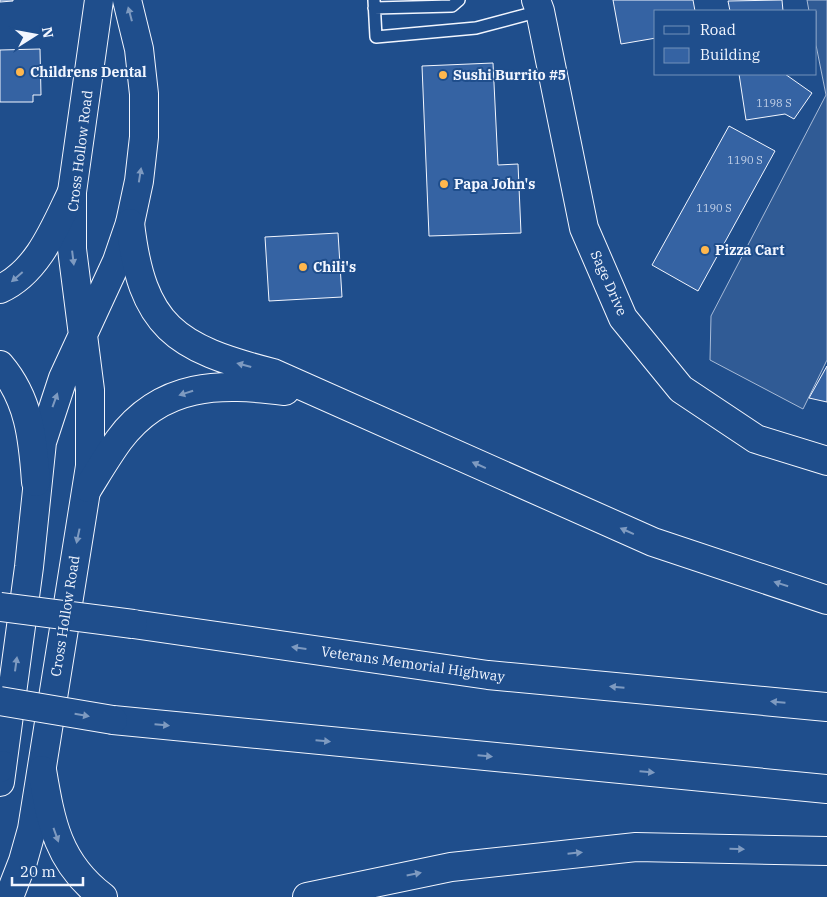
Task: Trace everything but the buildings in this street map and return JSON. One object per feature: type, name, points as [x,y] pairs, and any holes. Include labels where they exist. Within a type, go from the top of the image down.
[{"type":"main road","name":"Cross Hollow Road","points":[[9,897],[29,838],[42,770],[70,578],[88,488],[91,405],[84,332],[72,249],[72,192],[99,0]]},
{"type":"main road","points":[[1,771],[29,567],[36,482],[42,442],[52,408],[84,332],[111,275],[130,223],[143,160],[144,94],[140,49],[127,0]]},
{"type":"main road","name":"Sage Drive","points":[[538,6],[584,228],[623,318],[681,389],[756,439],[827,462]]},
{"type":"main road","points":[[0,289],[25,270],[41,252],[72,192]]},
{"type":"main road","points":[[130,223],[140,280],[152,307],[170,329],[190,343],[215,356],[273,373],[321,396],[653,542],[827,600]]},
{"type":"main road","points":[[0,365],[16,388],[28,417],[32,431],[36,482]]},
{"type":"main road","points":[[88,488],[128,429],[152,409],[181,394],[206,387],[234,386],[321,396]]},
{"type":"main road","name":"Veterans Memorial Highway","points":[[0,607],[133,624],[488,675],[827,707]]},
{"type":"main road","points":[[0,701],[113,720],[827,789]]},
{"type":"main road","points":[[42,770],[51,822],[60,846],[76,872],[103,897]]},
{"type":"main road","points":[[307,897],[451,867],[636,847],[827,851]]},
{"type":"lane","points":[[459,0],[452,6],[374,4],[376,37],[476,28],[538,6]]},
{"type":"shaded area","points":[[807,0],[827,0],[827,360],[803,409],[710,360],[711,316],[826,95],[817,50],[817,10],[809,10]]},
{"type":"place","name":"Childrens Dental","points":[[20,72]]},
{"type":"place","name":"Sushi Burrito #5","points":[[443,75]]},
{"type":"place","name":"Papa John's","points":[[444,184]]},
{"type":"place","name":"Pizza Cart","points":[[705,250]]},
{"type":"place","name":"Chili's","points":[[303,267]]}]
